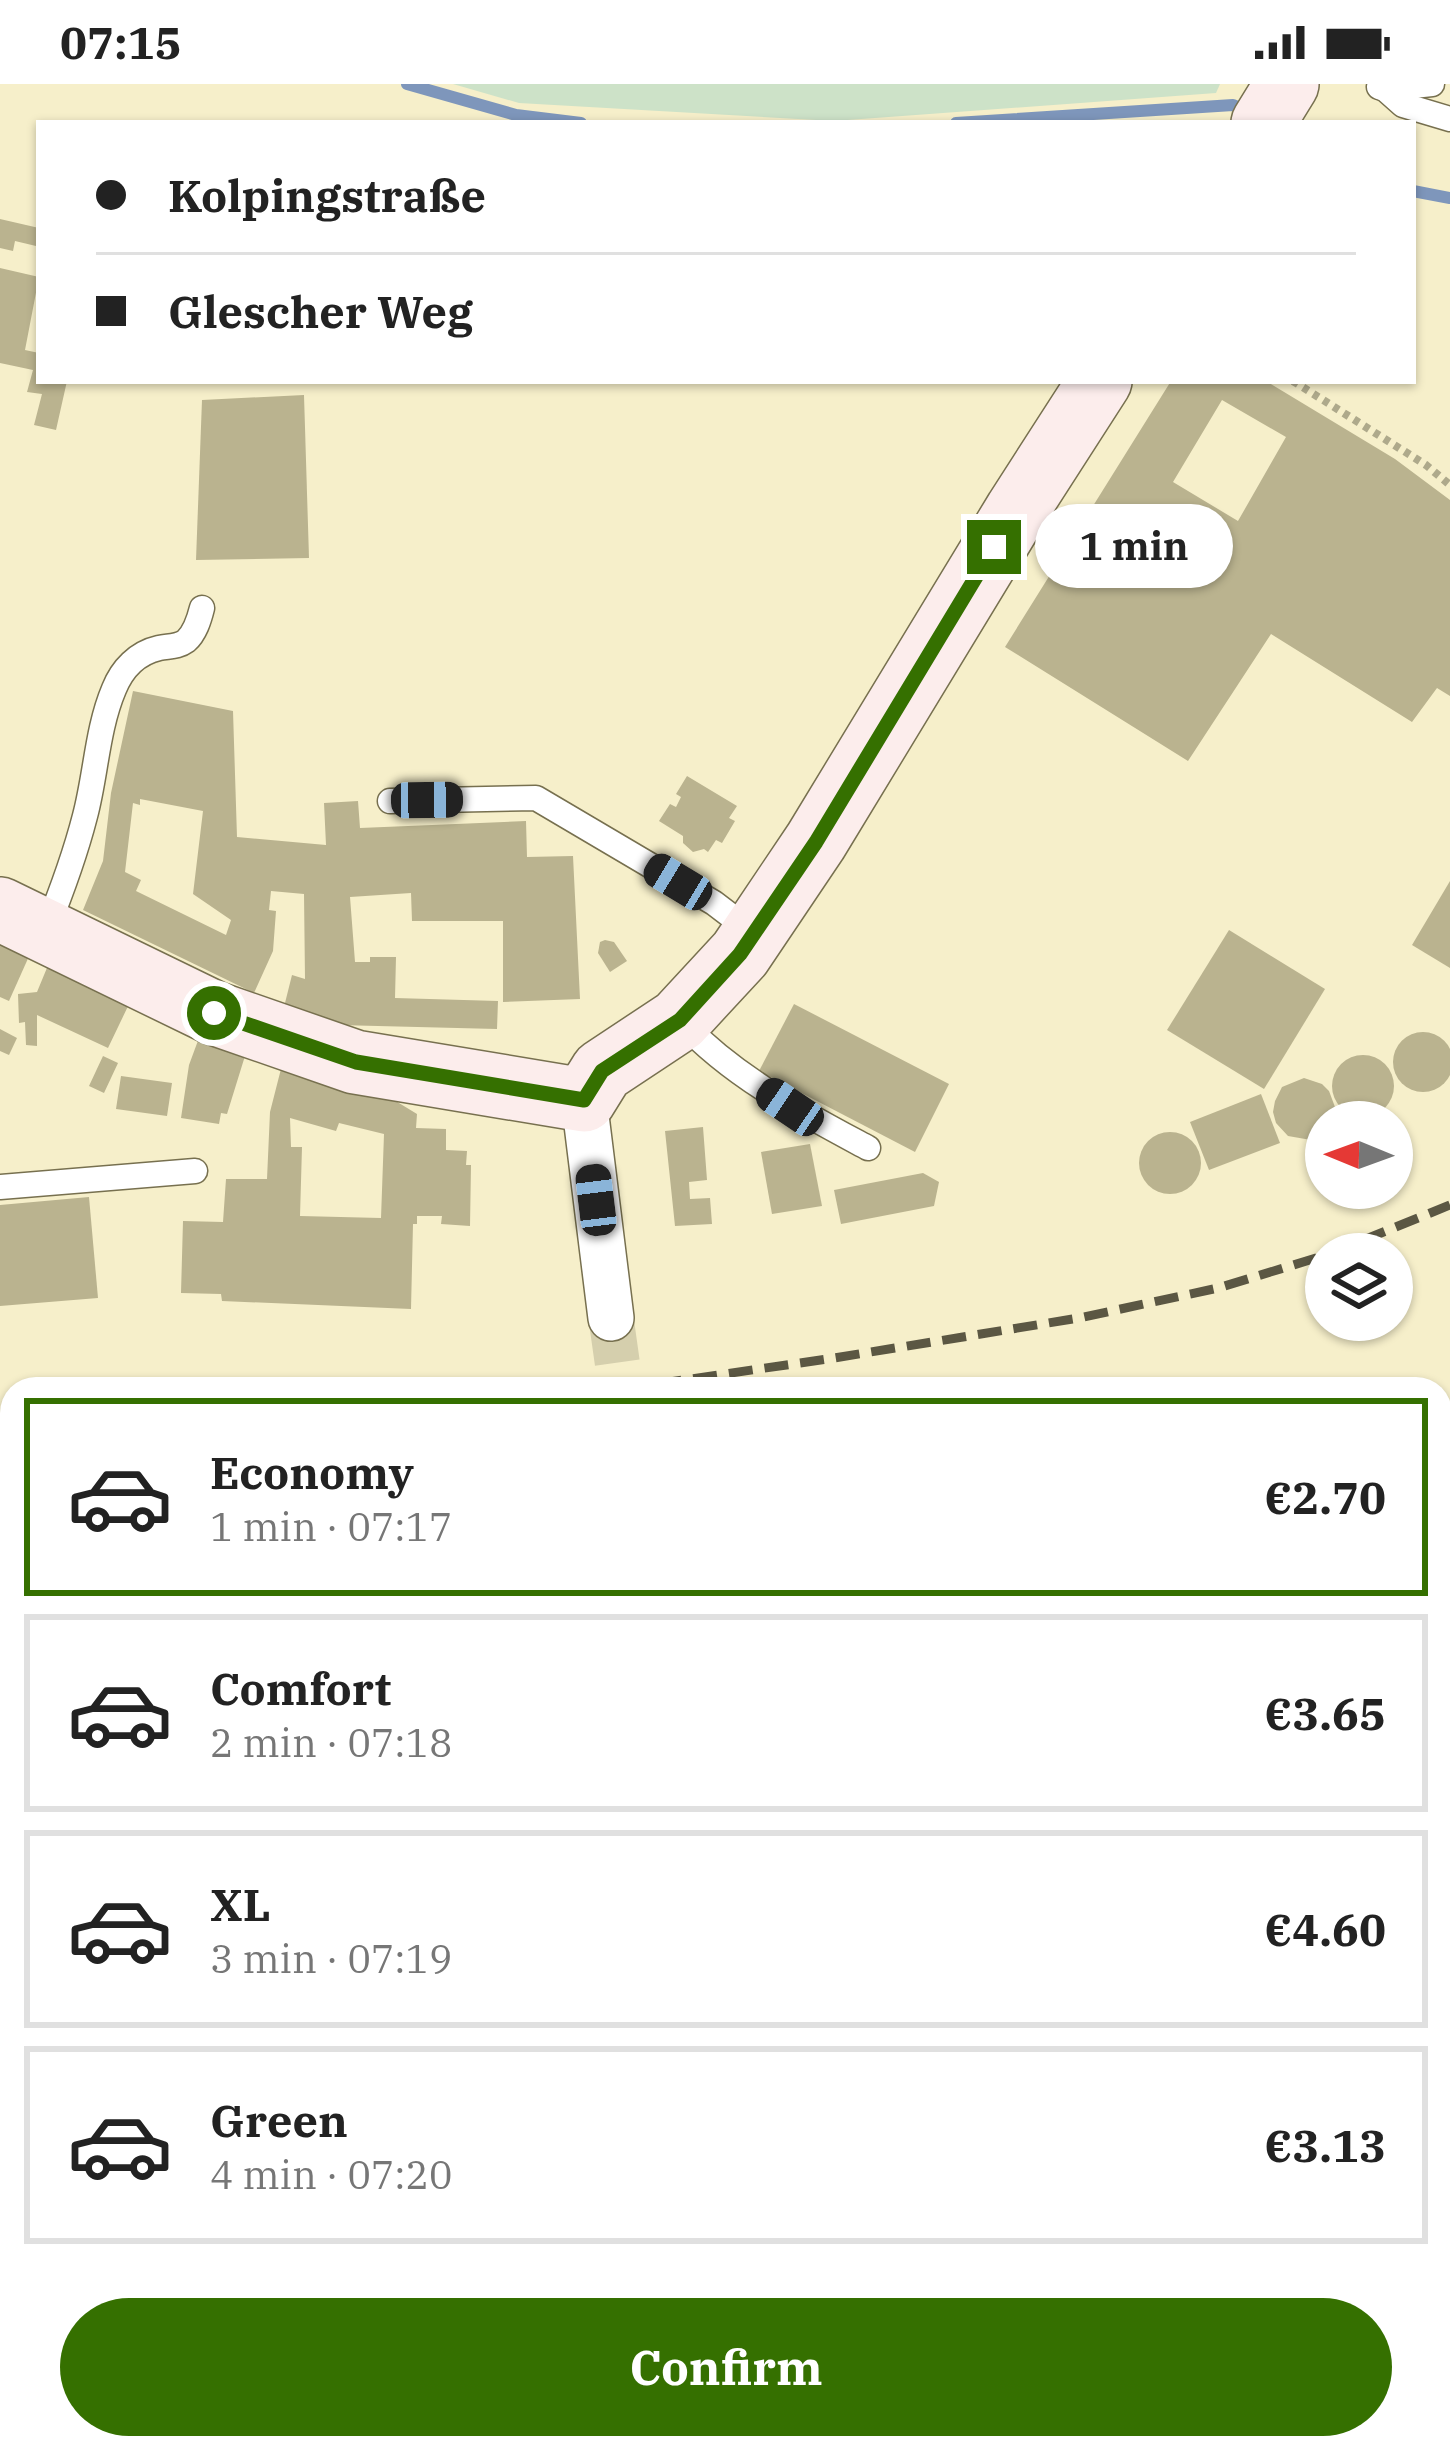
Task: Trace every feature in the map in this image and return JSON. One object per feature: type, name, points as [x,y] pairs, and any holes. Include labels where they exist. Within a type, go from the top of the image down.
[{"type":"street","points":[[1265,120],[1286,84]]},
{"type":"street","points":[[611,1318],[584,1100],[602,1071],[680,1020],[740,954],[816,842],[1098,384]]},
{"type":"street","points":[[22,921],[214,1013],[356,1062],[584,1100]]},
{"type":"lane","points":[[1378,87],[1432,84]]},
{"type":"lane","points":[[1378,87],[1403,105],[1450,119]]},
{"type":"lane","points":[[22,921],[60,896],[86,815],[113,690],[125,668],[154,649],[190,638],[202,608]]},
{"type":"lane","points":[[390,801],[536,798],[714,902],[754,933]]},
{"type":"lane","points":[[680,1020],[710,1052],[790,1107],[868,1148]]},
{"type":"lane","points":[[0,1187],[195,1171]]},
{"type":"path","points":[[1298,384],[1450,484]]},
{"type":"green space","points":[[453,84],[1220,84],[1216,93],[848,120],[519,103]]},
{"type":"building","points":[[0,219],[36,227],[36,246],[15,241],[13,251],[0,248]]},
{"type":"building","points":[[0,268],[36,276],[25,350],[36,352],[36,384],[66,384],[56,430],[34,425],[42,394],[27,392],[33,370],[0,363]]},
{"type":"building","points":[[1169,384],[1271,384],[1395,459],[1450,500],[1450,696],[1437,688],[1412,722],[1271,634],[1188,761],[1005,647]],"holes":[[[1222,400],[1286,437],[1238,521],[1173,482]]]},
{"type":"building","points":[[304,395],[309,558],[196,560],[202,400]]},
{"type":"building","points":[[133,691],[233,711],[237,837],[326,845],[324,803],[358,801],[360,828],[526,821],[527,857],[573,856],[580,999],[503,1002],[503,921],[412,921],[411,893],[350,897],[355,962],[396,957],[395,998],[498,1001],[497,1029],[338,1025],[284,1007],[292,975],[305,979],[304,894],[271,891],[269,910],[276,911],[273,951],[254,993],[83,910],[103,861],[111,793]],"holes":[[[140,799],[203,811],[193,894],[231,920],[226,935],[136,891],[141,880],[125,872],[133,803],[140,805]]]},
{"type":"building","points":[[687,776],[737,806],[729,818],[735,821],[722,843],[716,840],[708,852],[693,852],[683,843],[683,836],[659,821],[670,804],[676,807],[681,797],[676,794]]},
{"type":"building","points":[[1450,881],[1450,968],[1412,945]]},
{"type":"building","points":[[1229,930],[1325,989],[1264,1089],[1167,1030]]},
{"type":"building","points":[[605,940],[614,942],[627,961],[610,972],[598,953]]},
{"type":"building","points":[[0,941],[30,954],[9,1001],[0,997]]},
{"type":"building","points":[[49,963],[130,1002],[108,1048],[37,1015],[37,1046],[26,1045],[18,994],[37,992]]},
{"type":"building","points":[[794,1004],[949,1084],[915,1152],[759,1071]]},
{"type":"building","points":[[203,1027],[249,1043],[227,1114],[221,1113],[219,1124],[181,1118],[189,1065]]},
{"type":"building","points":[[0,1029],[17,1038],[9,1055],[0,1051]]},
{"type":"building","points":[[1423,1032],[1444,1041],[1451,1050],[1451,1074],[1444,1083],[1423,1092],[1402,1083],[1393,1062],[1402,1041]]},
{"type":"building","points":[[103,1056],[118,1063],[104,1093],[89,1086]]},
{"type":"building","points":[[1351,1057],[1375,1057],[1392,1074],[1390,1101],[1334,1098],[1334,1074]]},
{"type":"building","points":[[283,1061],[394,1100],[417,1114],[416,1128],[446,1129],[446,1150],[467,1151],[470,1226],[441,1224],[442,1216],[417,1216],[411,1309],[222,1301],[221,1294],[181,1293],[183,1221],[223,1222],[226,1179],[267,1179],[270,1112]],"holes":[[[290,1118],[336,1131],[339,1123],[384,1134],[381,1218],[300,1216],[302,1147],[291,1147]]]},
{"type":"building","points":[[121,1076],[172,1083],[167,1116],[116,1109]]},
{"type":"building","points":[[1304,1078],[1329,1091],[1333,1101],[1305,1101],[1305,1139],[1288,1136],[1276,1123],[1273,1112],[1282,1087]]},
{"type":"building","points":[[1261,1094],[1280,1143],[1209,1170],[1190,1122]]},
{"type":"building","points":[[703,1127],[707,1180],[689,1182],[690,1199],[710,1198],[712,1224],[675,1226],[665,1131]]},
{"type":"building","points":[[1170,1132],[1192,1141],[1201,1163],[1192,1185],[1170,1194],[1148,1185],[1139,1163],[1148,1141]]},
{"type":"building","points":[[810,1144],[822,1206],[772,1214],[761,1152]]},
{"type":"building","points":[[923,1173],[939,1182],[934,1206],[841,1224],[834,1190]]},
{"type":"building","points":[[89,1197],[98,1298],[0,1306],[0,1205]]},
{"type":"waterway","points":[[407,84],[516,115],[557,120]]},
{"type":"waterway","points":[[1002,120],[1233,105],[1249,112]]},
{"type":"waterway","points":[[1416,192],[1450,198]]},
{"type":"tunnel","points":[[611,1318],[619,1377]]},
{"type":"railway","points":[[1381,1233],[1450,1205]]},
{"type":"railway","points":[[704,1377],[1079,1318],[1218,1288],[1305,1261]]},
{"type":"route","points":[[214,1013],[356,1062],[584,1100],[602,1071],[680,1020],[740,954],[816,842],[994,547]]}]
